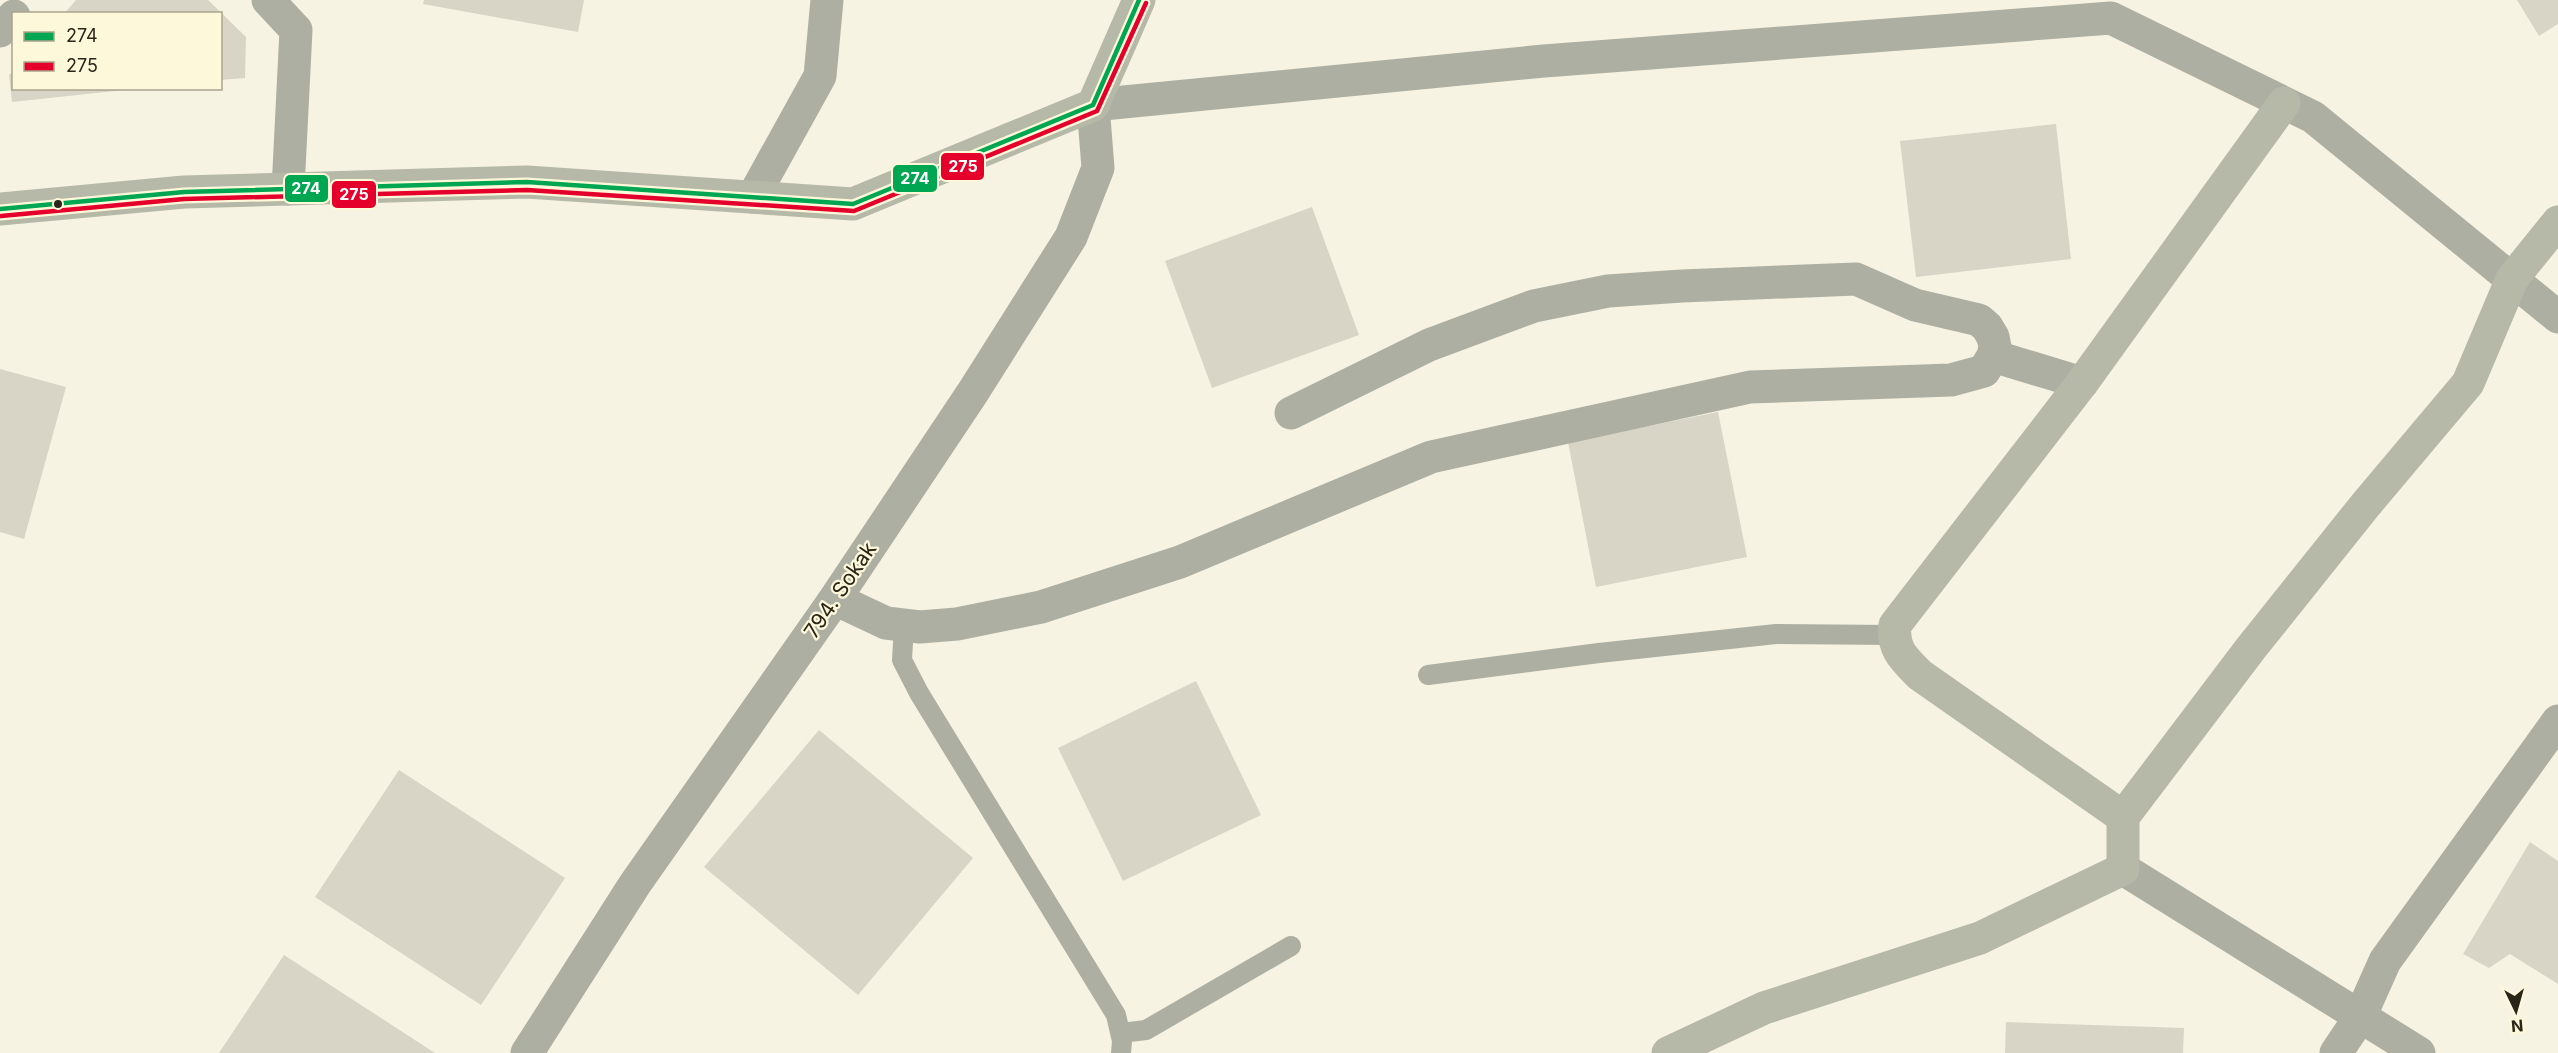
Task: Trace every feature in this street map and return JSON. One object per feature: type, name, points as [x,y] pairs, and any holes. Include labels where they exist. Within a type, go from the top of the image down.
[{"type":"street","points":[[18,12],[28,0]]},
{"type":"street","points":[[268,0],[296,30],[288,189]]},
{"type":"street","points":[[753,197],[820,76],[827,0]]},
{"type":"street","points":[[1093,105],[1139,0]]},
{"type":"street","points":[[0,209],[184,192],[527,183],[853,204],[1093,105],[2118,9],[2284,103],[2313,117],[2558,316]]},
{"type":"street","points":[[0,31],[12,18]]},
{"type":"street","points":[[2124,817],[1920,675],[1898,652],[1893,635],[1895,625],[2082,383],[2284,103]]},
{"type":"street","name":"794. Sokak","points":[[527,1053],[635,884],[835,599],[973,392],[1071,237],[1098,168],[1093,105]]},
{"type":"street","points":[[2123,869],[2124,817],[2251,648],[2367,503],[2468,383],[2512,279],[2558,222]]},
{"type":"street","points":[[835,599],[886,623],[920,627],[957,624],[1041,607],[1180,562],[1431,457],[1750,387],[1950,380],[1984,371],[1993,356],[1993,337],[1988,327],[1979,320],[1915,305],[1856,279],[1608,291],[1534,306],[1440,341],[1291,412]]},
{"type":"street","points":[[1993,356],[2082,383]]},
{"type":"street","points":[[2336,1053],[2360,1017],[2385,961],[2558,721]]},
{"type":"street","points":[[2123,869],[2419,1053]]},
{"type":"street","points":[[1668,1053],[1764,1008],[1980,938],[2123,869]]},
{"type":"lane","points":[[904,625],[902,660],[915,685],[1116,1014],[1121,1043],[1291,946]]},
{"type":"lane","points":[[1428,675],[1599,653],[1776,634],[1893,635]]},
{"type":"building","points":[[76,0],[208,0],[220,12],[66,12]]},
{"type":"building","points":[[424,0],[584,0],[578,32],[423,4]]},
{"type":"building","points":[[2517,0],[2558,0],[2558,24],[2539,36]]},
{"type":"building","points":[[222,14],[246,37],[245,78],[222,80]]},
{"type":"building","points":[[12,72],[12,90],[124,90],[12,102],[9,75]]},
{"type":"building","points":[[2056,124],[2071,259],[1916,277],[1900,141]]},
{"type":"building","points":[[1312,207],[1359,335],[1212,388],[1165,261]]},
{"type":"building","points":[[0,369],[66,387],[24,539],[0,532]]},
{"type":"building","points":[[1718,412],[1747,557],[1596,587],[1568,442]]},
{"type":"building","points":[[1196,681],[1261,815],[1123,881],[1058,748]]},
{"type":"building","points":[[819,730],[973,858],[858,995],[704,867]]},
{"type":"building","points":[[399,770],[565,878],[481,1005],[315,897]]},
{"type":"building","points":[[2530,842],[2558,861],[2558,984],[2510,954],[2489,968],[2463,954]]},
{"type":"building","points":[[284,955],[435,1053],[219,1053]]},
{"type":"building","points":[[2006,1022],[2184,1028],[2183,1053],[2005,1053]]},
{"type":"transit line","name":"274","points":[[0,209],[184,192],[527,182],[853,204],[1093,105],[1139,0]]},
{"type":"transit line","name":"275","points":[[1,216],[184,199],[527,190],[854,211],[1097,111],[1146,3]]}]
